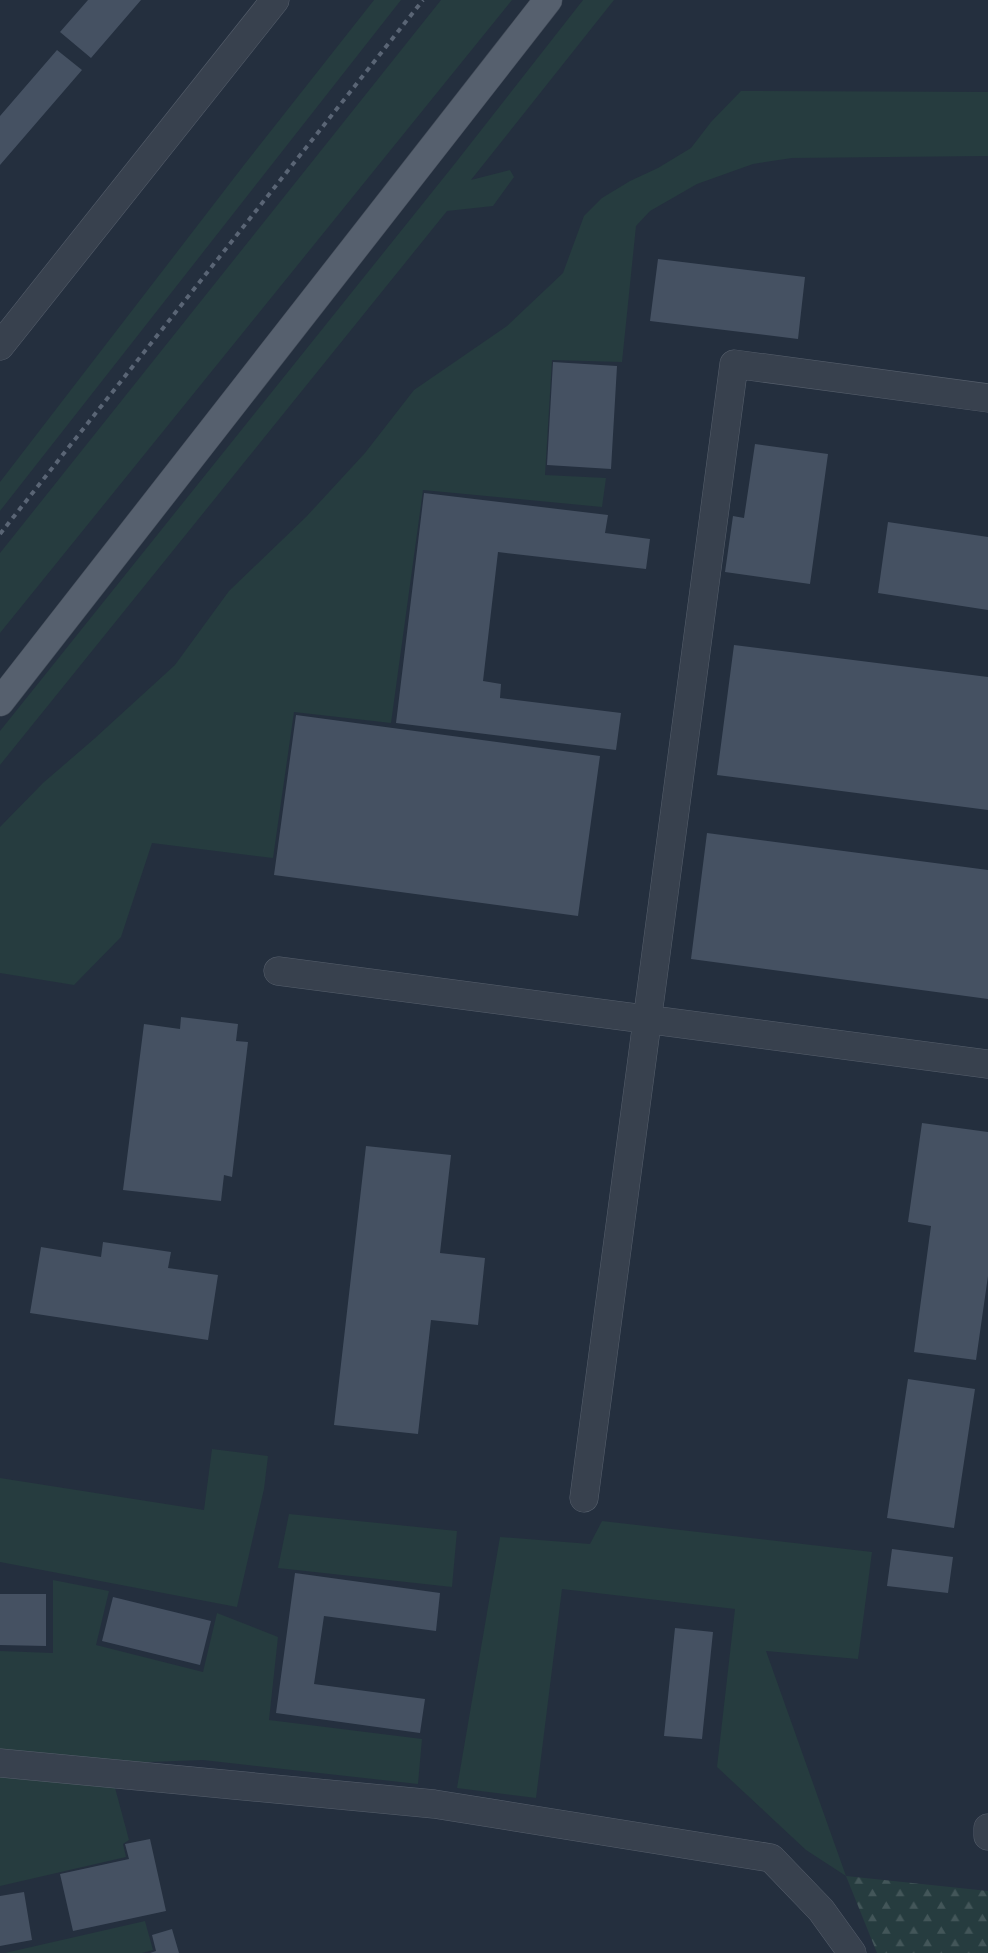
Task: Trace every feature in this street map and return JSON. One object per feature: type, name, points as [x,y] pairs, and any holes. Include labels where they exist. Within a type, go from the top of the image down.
[{"type":"main road","points":[[0,702],[548,0]]},
{"type":"street","points":[[0,346],[275,0]]},
{"type":"street","points":[[584,1498],[734,364],[988,398]]},
{"type":"street","points":[[278,971],[988,1064]]},
{"type":"street","points":[[0,1763],[434,1804],[771,1858],[821,1910],[852,1953]]},
{"type":"street","points":[[988,1828],[988,1836]]},
{"type":"green space","points":[[374,0],[401,0],[0,511],[0,482],[244,165]]},
{"type":"green space","points":[[441,0],[512,0],[0,633],[0,553]]},
{"type":"green space","points":[[583,0],[614,0],[471,180],[510,170],[514,177],[493,206],[447,211],[0,765],[0,731],[453,166]]},
{"type":"green space","points":[[741,91],[988,92],[988,156],[792,158],[753,164],[697,184],[650,211],[636,226],[622,362],[552,360],[545,475],[606,478],[602,507],[423,490],[391,723],[294,712],[273,858],[152,843],[121,937],[74,985],[0,973],[0,827],[43,783],[175,665],[229,591],[306,517],[365,453],[414,390],[507,326],[563,273],[584,216],[602,198],[691,148],[711,122]]},
{"type":"green space","points":[[212,1449],[268,1456],[264,1489],[237,1607],[0,1562],[0,1478],[204,1510]]},
{"type":"green space","points":[[289,1514],[457,1531],[452,1587],[278,1568]]},
{"type":"green space","points":[[602,1521],[872,1552],[858,1659],[766,1651],[846,1876],[806,1850],[717,1767],[735,1609],[562,1589],[536,1798],[457,1788],[500,1537],[590,1544]]},
{"type":"green space","points":[[53,1580],[109,1591],[96,1645],[203,1672],[217,1613],[278,1637],[269,1720],[422,1739],[418,1784],[203,1760],[121,1763],[0,1751],[0,1651],[53,1653]]},
{"type":"green space","points":[[0,1772],[114,1784],[129,1840],[123,1844],[126,1857],[0,1886]]},
{"type":"green space","points":[[846,1876],[988,1891],[988,1953],[877,1953]]},
{"type":"green space","points":[[145,1921],[153,1950],[142,1953],[5,1953]]},
{"type":"building","points":[[88,0],[141,0],[91,58],[60,32]]},
{"type":"building","points":[[57,50],[82,70],[0,165],[0,116]]},
{"type":"building","points":[[658,259],[805,277],[798,339],[650,321]]},
{"type":"building","points":[[553,362],[617,366],[611,469],[547,465]]},
{"type":"building","points":[[755,444],[828,454],[810,584],[725,572],[733,516],[744,518]]},
{"type":"building","points":[[424,493],[608,515],[605,533],[650,539],[646,569],[498,552],[483,681],[501,684],[500,698],[621,713],[616,750],[396,723]]},
{"type":"building","points":[[888,522],[988,537],[988,610],[878,593]]},
{"type":"building","points":[[734,645],[988,677],[988,810],[717,775]]},
{"type":"building","points":[[296,715],[600,756],[578,916],[274,875]]},
{"type":"building","points":[[707,833],[988,870],[988,999],[691,959]]},
{"type":"building","points":[[181,1017],[238,1024],[236,1041],[248,1042],[232,1177],[224,1175],[221,1201],[123,1190],[144,1024],[180,1029]]},
{"type":"building","points":[[922,1123],[988,1132],[988,1276],[976,1360],[914,1352],[931,1226],[908,1222]]},
{"type":"building","points":[[366,1146],[451,1155],[440,1253],[485,1258],[478,1325],[431,1320],[418,1434],[334,1425]]},
{"type":"building","points":[[103,1242],[171,1252],[168,1268],[218,1275],[208,1340],[30,1313],[41,1247],[101,1257]]},
{"type":"building","points":[[908,1379],[975,1389],[954,1528],[887,1518]]},
{"type":"building","points":[[892,1549],[953,1557],[948,1593],[887,1586]]},
{"type":"building","points":[[295,1573],[440,1593],[436,1631],[324,1616],[314,1684],[425,1699],[420,1733],[276,1713]]},
{"type":"building","points":[[0,1594],[46,1594],[46,1646],[0,1645]]},
{"type":"building","points":[[113,1597],[211,1621],[200,1665],[102,1641]]},
{"type":"building","points":[[675,1628],[713,1632],[702,1739],[664,1736]]},
{"type":"building","points":[[150,1839],[166,1911],[73,1931],[60,1874],[129,1859],[125,1844]]},
{"type":"building","points":[[24,1892],[32,1940],[0,1946],[0,1896]]},
{"type":"building","points":[[172,1929],[179,1953],[150,1953],[156,1951],[152,1935]]},
{"type":"railway","points":[[0,534],[423,0]]}]
